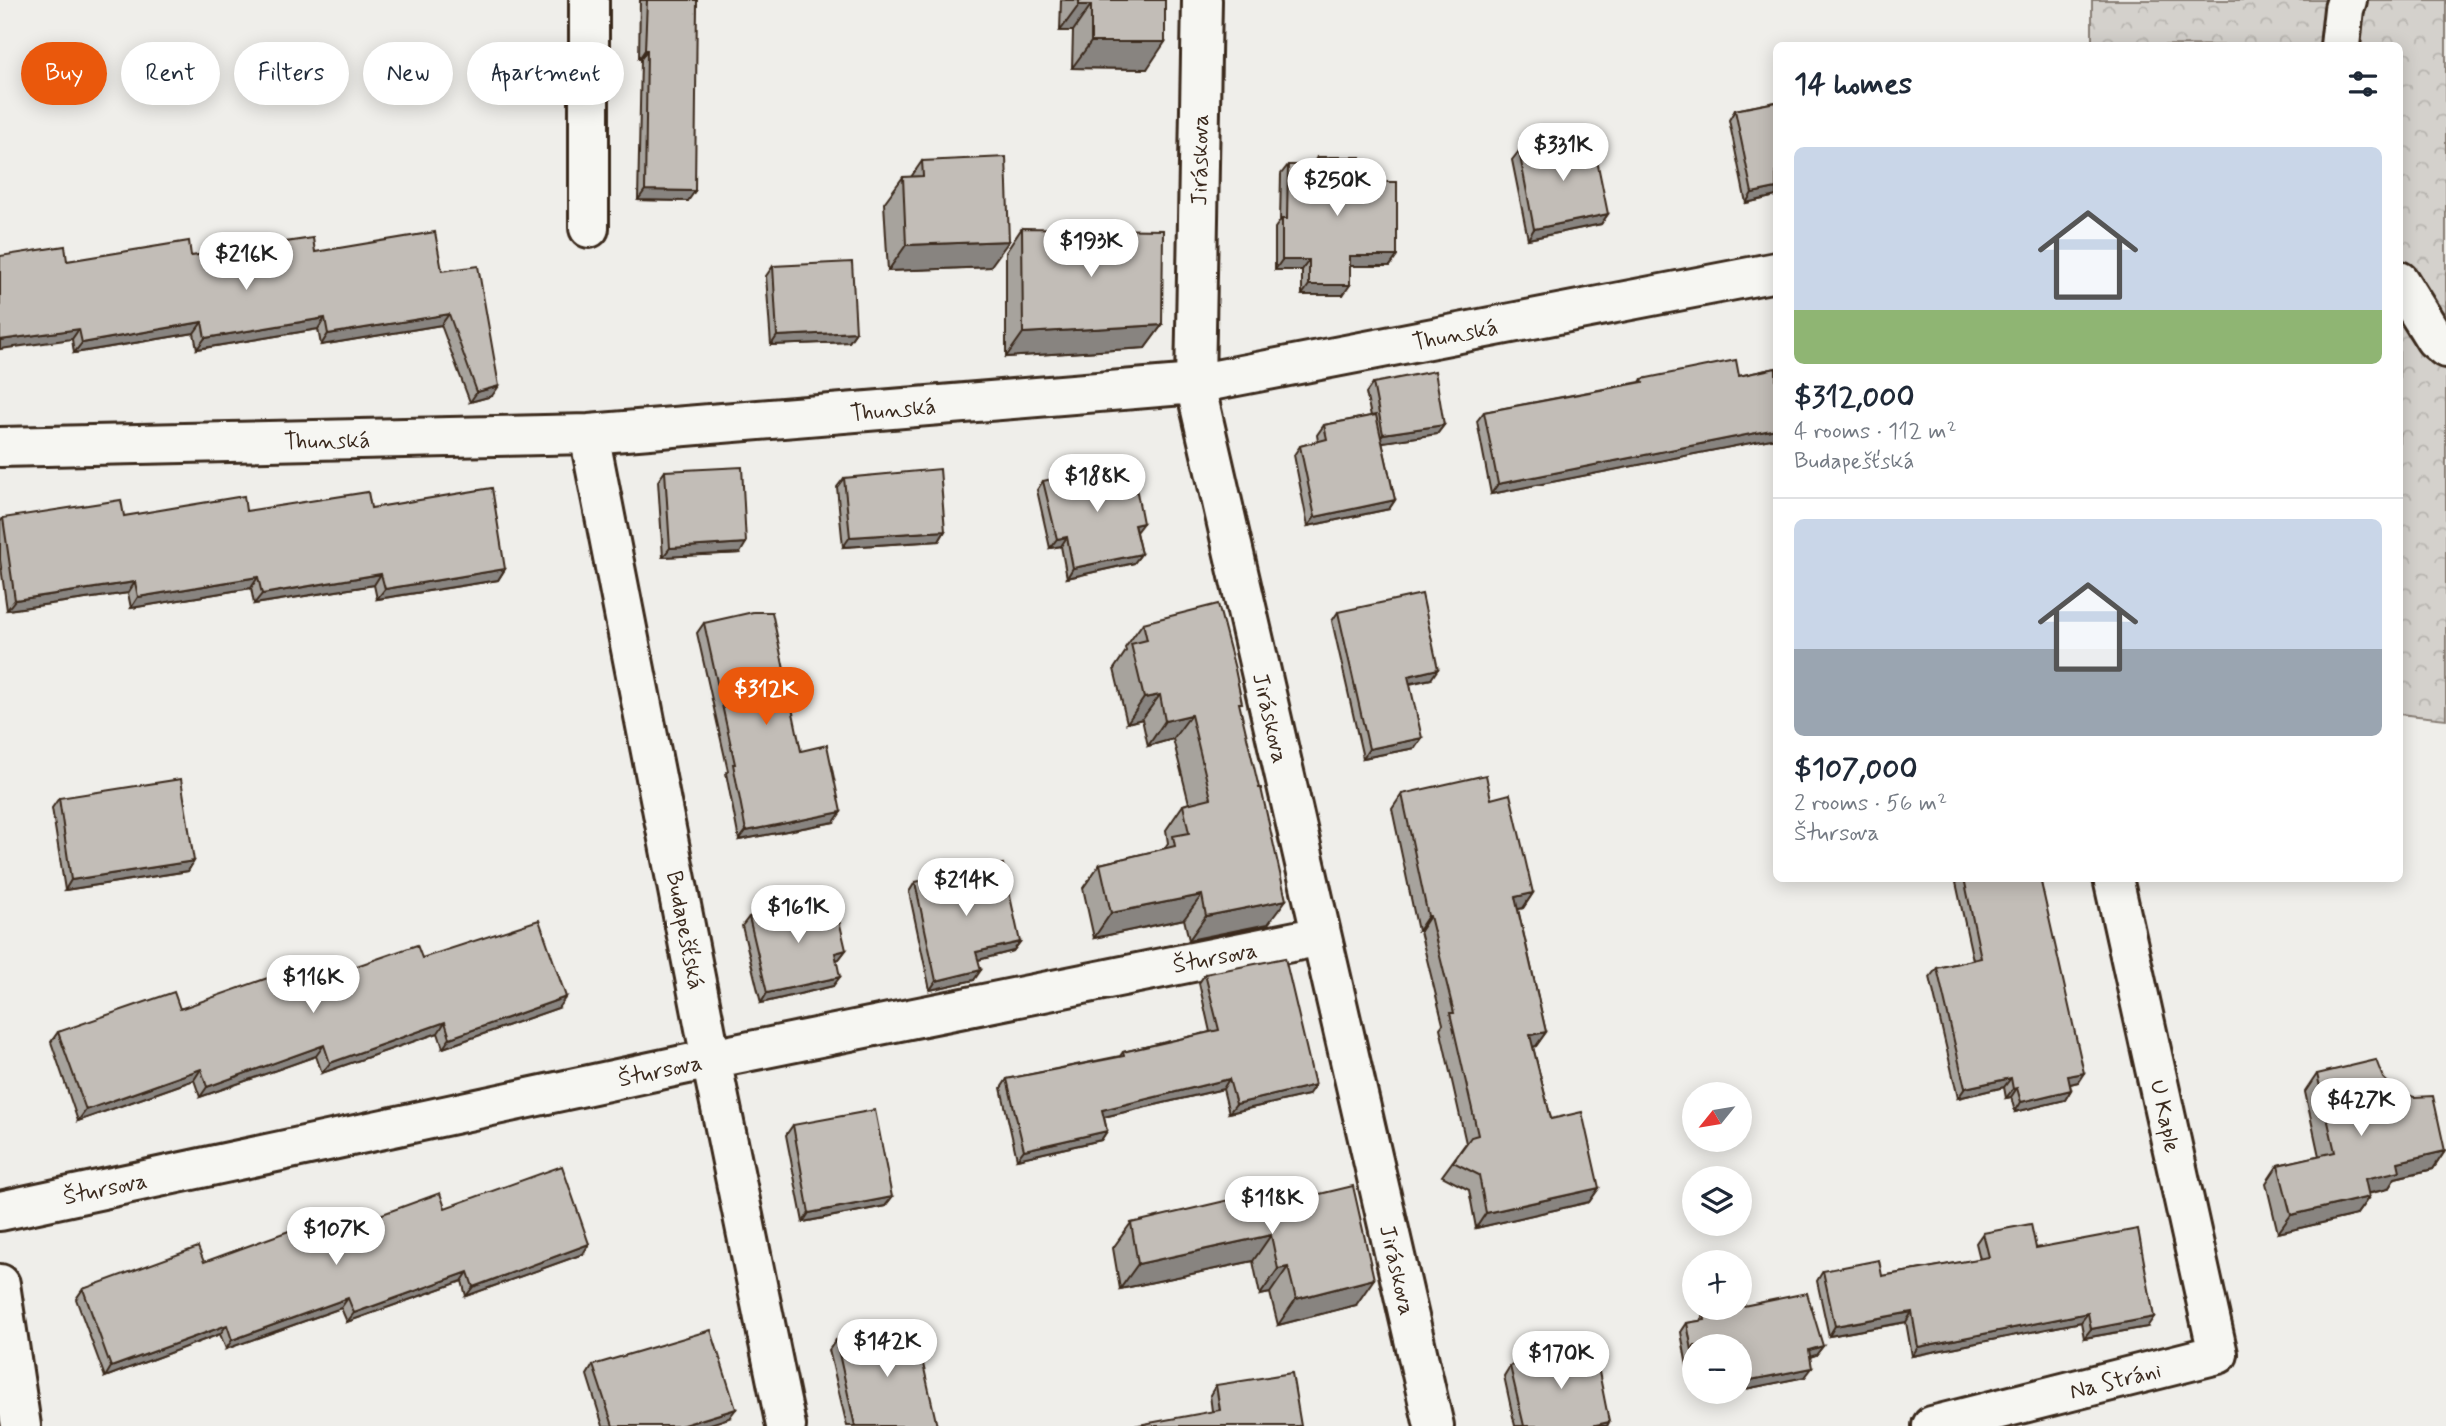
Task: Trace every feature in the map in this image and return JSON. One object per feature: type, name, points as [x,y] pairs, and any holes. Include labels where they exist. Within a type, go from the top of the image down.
[{"type":"street","points":[[589,0],[589,228]]},
{"type":"street","name":"Jiráskova","points":[[1202,0],[1195,384],[1434,1426]]},
{"type":"street","points":[[2340,42],[2347,0]]},
{"type":"street","name":"Thunská","points":[[0,447],[589,434],[1195,384],[1773,273]]},
{"type":"street","points":[[2403,287],[2435,339],[2446,348]]},
{"type":"street","name":"Budapešťská","points":[[589,434],[786,1426]]},
{"type":"street","name":"U Kaple","points":[[2114,882],[2218,1354]]},
{"type":"street","name":"Štursova","points":[[0,1211],[711,1059],[1321,936]]},
{"type":"street","points":[[0,1284],[21,1426]]},
{"type":"street","name":"Na Stráni","points":[[1932,1426],[2218,1354]]},
{"type":"green space","points":[[2092,0],[2446,0],[2446,719],[2403,714],[2403,42],[2092,42]]},
{"type":"building","points":[[647,0],[697,0],[695,191],[645,190]]},
{"type":"building","points":[[1079,0],[1165,0],[1165,42],[1091,42],[1091,5],[1079,5]]},
{"type":"building","points":[[1773,103],[1773,189],[1752,193],[1735,110]]},
{"type":"building","points":[[1592,136],[1608,214],[1534,229],[1519,151]]},
{"type":"building","points":[[1006,157],[1009,241],[906,245],[903,177],[923,176],[922,161]]},
{"type":"building","points":[[1317,157],[1360,157],[1360,182],[1397,182],[1397,256],[1350,256],[1350,285],[1309,285],[1309,260],[1282,260],[1282,219],[1287,219],[1288,165],[1318,165]]},
{"type":"building","points":[[1022,228],[1163,230],[1162,325],[1023,333]]},
{"type":"building","points":[[435,232],[442,271],[478,266],[499,386],[477,392],[449,314],[328,334],[325,318],[205,338],[202,322],[82,343],[79,329],[0,340],[0,256],[65,246],[67,261],[189,241],[191,256],[313,238],[315,252]]},
{"type":"building","points":[[852,262],[856,332],[777,336],[773,266]]},
{"type":"building","points":[[1736,360],[1739,376],[1773,369],[1773,430],[1498,484],[1484,412],[1643,382],[1642,379]]},
{"type":"building","points":[[1435,371],[1444,425],[1383,434],[1373,383]]},
{"type":"building","points":[[1376,415],[1395,500],[1315,517],[1300,446],[1327,439],[1324,425]]},
{"type":"building","points":[[1131,462],[1143,523],[1134,525],[1141,554],[1073,568],[1067,537],[1057,539],[1043,481]]},
{"type":"building","points":[[742,467],[746,543],[670,548],[665,471]]},
{"type":"building","points":[[940,469],[945,531],[850,537],[844,478]]},
{"type":"building","points":[[492,488],[505,569],[385,589],[381,574],[262,594],[258,577],[138,597],[135,582],[15,600],[3,518],[121,500],[124,516],[244,496],[246,511],[368,492],[371,508]]},
{"type":"building","points":[[1422,594],[1438,669],[1408,676],[1422,738],[1369,749],[1338,612]]},
{"type":"building","points":[[1218,604],[1286,900],[1206,916],[1202,895],[1111,913],[1100,864],[1175,846],[1173,836],[1189,833],[1183,805],[1211,798],[1191,715],[1165,721],[1160,695],[1144,698],[1131,644],[1147,640],[1143,623]]},
{"type":"building","points":[[753,612],[772,612],[801,751],[827,745],[841,812],[746,831],[735,764],[704,623]]},
{"type":"building","points":[[1486,775],[1491,799],[1510,794],[1533,893],[1515,897],[1546,1032],[1530,1035],[1551,1119],[1582,1112],[1599,1188],[1486,1213],[1479,1175],[1453,1162],[1471,1137],[1478,1135],[1450,1013],[1454,1013],[1428,916],[1402,794]]},
{"type":"building","points":[[181,779],[194,861],[71,880],[59,798]]},
{"type":"building","points":[[1003,864],[1020,942],[976,952],[981,970],[936,981],[915,882]]},
{"type":"building","points":[[1965,882],[2041,882],[2084,1073],[2068,1076],[2071,1090],[2021,1102],[2017,1088],[2013,1089],[2011,1078],[1965,1088],[1937,968],[1981,958]]},
{"type":"building","points":[[834,899],[846,950],[835,953],[840,977],[767,993],[749,917]]},
{"type":"building","points":[[539,920],[566,997],[450,1038],[445,1022],[330,1063],[324,1045],[207,1087],[201,1069],[86,1110],[58,1032],[174,992],[180,1009],[296,968],[302,985],[417,945],[422,958]]},
{"type":"building","points":[[1285,958],[1315,1085],[1236,1104],[1229,1079],[1102,1110],[1107,1131],[1024,1150],[1007,1079],[1124,1056],[1123,1052],[1219,1030],[1205,974]]},
{"type":"building","points":[[2376,1060],[2383,1078],[2397,1091],[2414,1097],[2433,1096],[2445,1151],[2398,1162],[2400,1171],[2365,1179],[2369,1197],[2291,1215],[2278,1165],[2335,1152],[2317,1074]]},
{"type":"building","points":[[875,1110],[892,1197],[809,1213],[793,1125]]},
{"type":"building","points":[[562,1166],[589,1244],[473,1287],[468,1272],[354,1313],[348,1298],[232,1340],[227,1325],[111,1367],[83,1289],[198,1247],[204,1262],[319,1220],[325,1235],[440,1193],[445,1208]]},
{"type":"building","points":[[1353,1186],[1374,1279],[1296,1299],[1288,1267],[1278,1269],[1271,1235],[1138,1264],[1131,1223],[1272,1190],[1274,1205]]},
{"type":"building","points":[[2031,1224],[2036,1248],[2138,1229],[2154,1317],[2091,1329],[2088,1313],[1918,1347],[1912,1312],[1835,1326],[1823,1271],[1879,1260],[1882,1276],[1989,1257],[1983,1233]]},
{"type":"building","points":[[1807,1293],[1823,1346],[1809,1350],[1812,1368],[1752,1380],[1752,1334],[1689,1334],[1687,1323],[1705,1320],[1752,1320],[1752,1304]]},
{"type":"building","points":[[914,1324],[937,1426],[855,1426],[836,1340]]},
{"type":"building","points":[[711,1330],[736,1409],[680,1426],[613,1426],[593,1365]]},
{"type":"building","points":[[1594,1347],[1609,1422],[1591,1426],[1524,1426],[1510,1366]]},
{"type":"building","points":[[1292,1373],[1301,1426],[1133,1426],[1220,1410],[1216,1385]]}]
